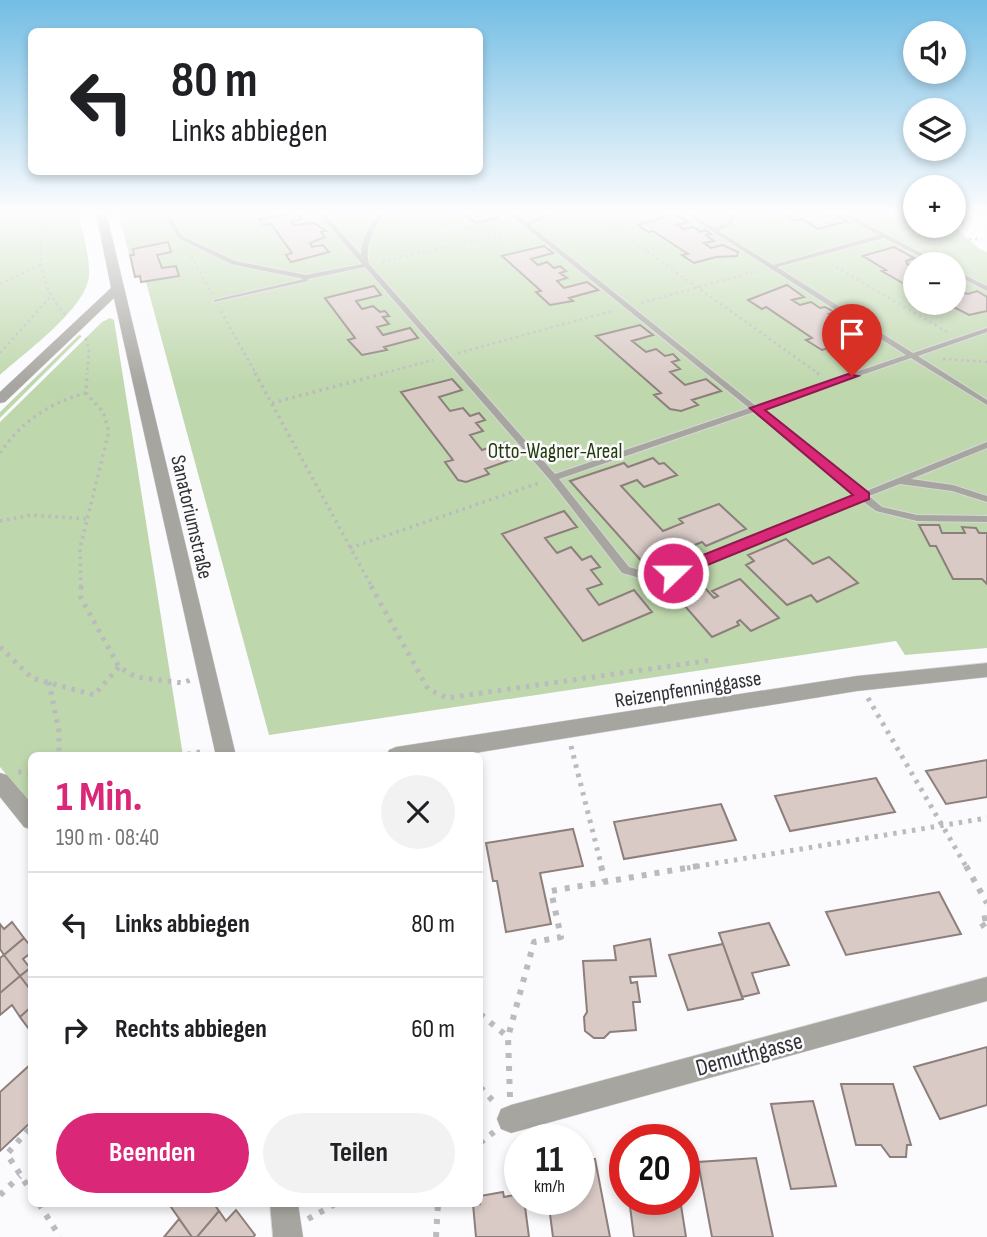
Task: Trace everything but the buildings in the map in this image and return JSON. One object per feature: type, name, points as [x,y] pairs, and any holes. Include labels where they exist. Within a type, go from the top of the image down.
[{"type":"street","name":"Sanatoriumstraße","points":[[113,270],[225,752]]},
{"type":"street","points":[[0,399],[117,289]]},
{"type":"street","name":"Reizenpfenninggasse","points":[[425,752],[569,732],[859,683],[940,672],[987,670]]},
{"type":"street","points":[[0,782],[28,815]]},
{"type":"street","name":"Demuthgasse","points":[[511,1119],[987,989]]},
{"type":"street","points":[[284,1207],[288,1237]]},
{"type":"lane","points":[[268,270],[306,277],[326,275]]},
{"type":"lane","points":[[216,301],[348,270]]},
{"type":"lane","points":[[371,270],[552,478],[626,570],[647,576],[673,573],[987,445]]},
{"type":"lane","points":[[584,270],[879,509],[898,516],[987,519]]},
{"type":"lane","points":[[775,270],[987,403]]},
{"type":"lane","points":[[966,278],[987,289]]},
{"type":"lane","points":[[552,478],[987,330]]},
{"type":"lane","points":[[898,480],[953,488],[987,499]]},
{"type":"path","points":[[0,284],[31,270]]},
{"type":"path","points":[[44,270],[50,297],[64,316],[85,318]]},
{"type":"path","points":[[199,270],[428,689],[447,698],[712,660]]},
{"type":"path","points":[[673,270],[832,383]]},
{"type":"path","points":[[272,403],[761,270]]},
{"type":"path","points":[[840,270],[960,340]]},
{"type":"path","points":[[0,353],[50,297]]},
{"type":"path","points":[[70,332],[85,336],[89,350],[86,393],[103,412],[109,431],[80,548],[81,598],[120,667],[135,677],[183,683],[208,674]]},
{"type":"path","points":[[913,356],[987,362]]},
{"type":"path","points":[[0,453],[16,430],[34,415],[66,397],[86,393]]},
{"type":"path","points":[[351,548],[552,478]]},
{"type":"path","points":[[0,521],[31,515],[87,519]]},
{"type":"path","points":[[0,648],[33,678],[94,695],[120,667]]},
{"type":"path","points":[[48,682],[59,732],[59,752]]},
{"type":"path","points":[[859,683],[987,904]]},
{"type":"path","points":[[569,732],[575,768],[605,881]]},
{"type":"path","points":[[511,1119],[508,1037],[534,942],[561,937],[551,891],[987,818]]},
{"type":"path","points":[[987,918],[979,919],[987,931]]},
{"type":"path","points":[[483,1016],[508,1037]]},
{"type":"path","points":[[28,1130],[7,1154],[28,1187]]},
{"type":"path","points":[[0,1195],[20,1176]]},
{"type":"path","points":[[41,1207],[60,1237]]},
{"type":"path","points":[[436,1237],[438,1207]]},
{"type":"green space","points":[[0,270],[89,270],[85,289],[66,316],[0,375]]},
{"type":"green space","name":"Otto-Wagner-Areal","points":[[133,270],[903,270],[903,315],[966,315],[966,270],[987,270],[987,648],[905,655],[896,641],[269,735],[146,282],[141,282],[140,277],[135,277]]},
{"type":"green space","points":[[110,318],[114,320],[182,752],[28,752],[28,800],[0,767],[0,422],[102,322]]},
{"type":"green space","points":[[79,335],[82,336],[0,418],[0,412]]},
{"type":"route","points":[[673,573],[864,496],[756,408],[852,376]]}]
